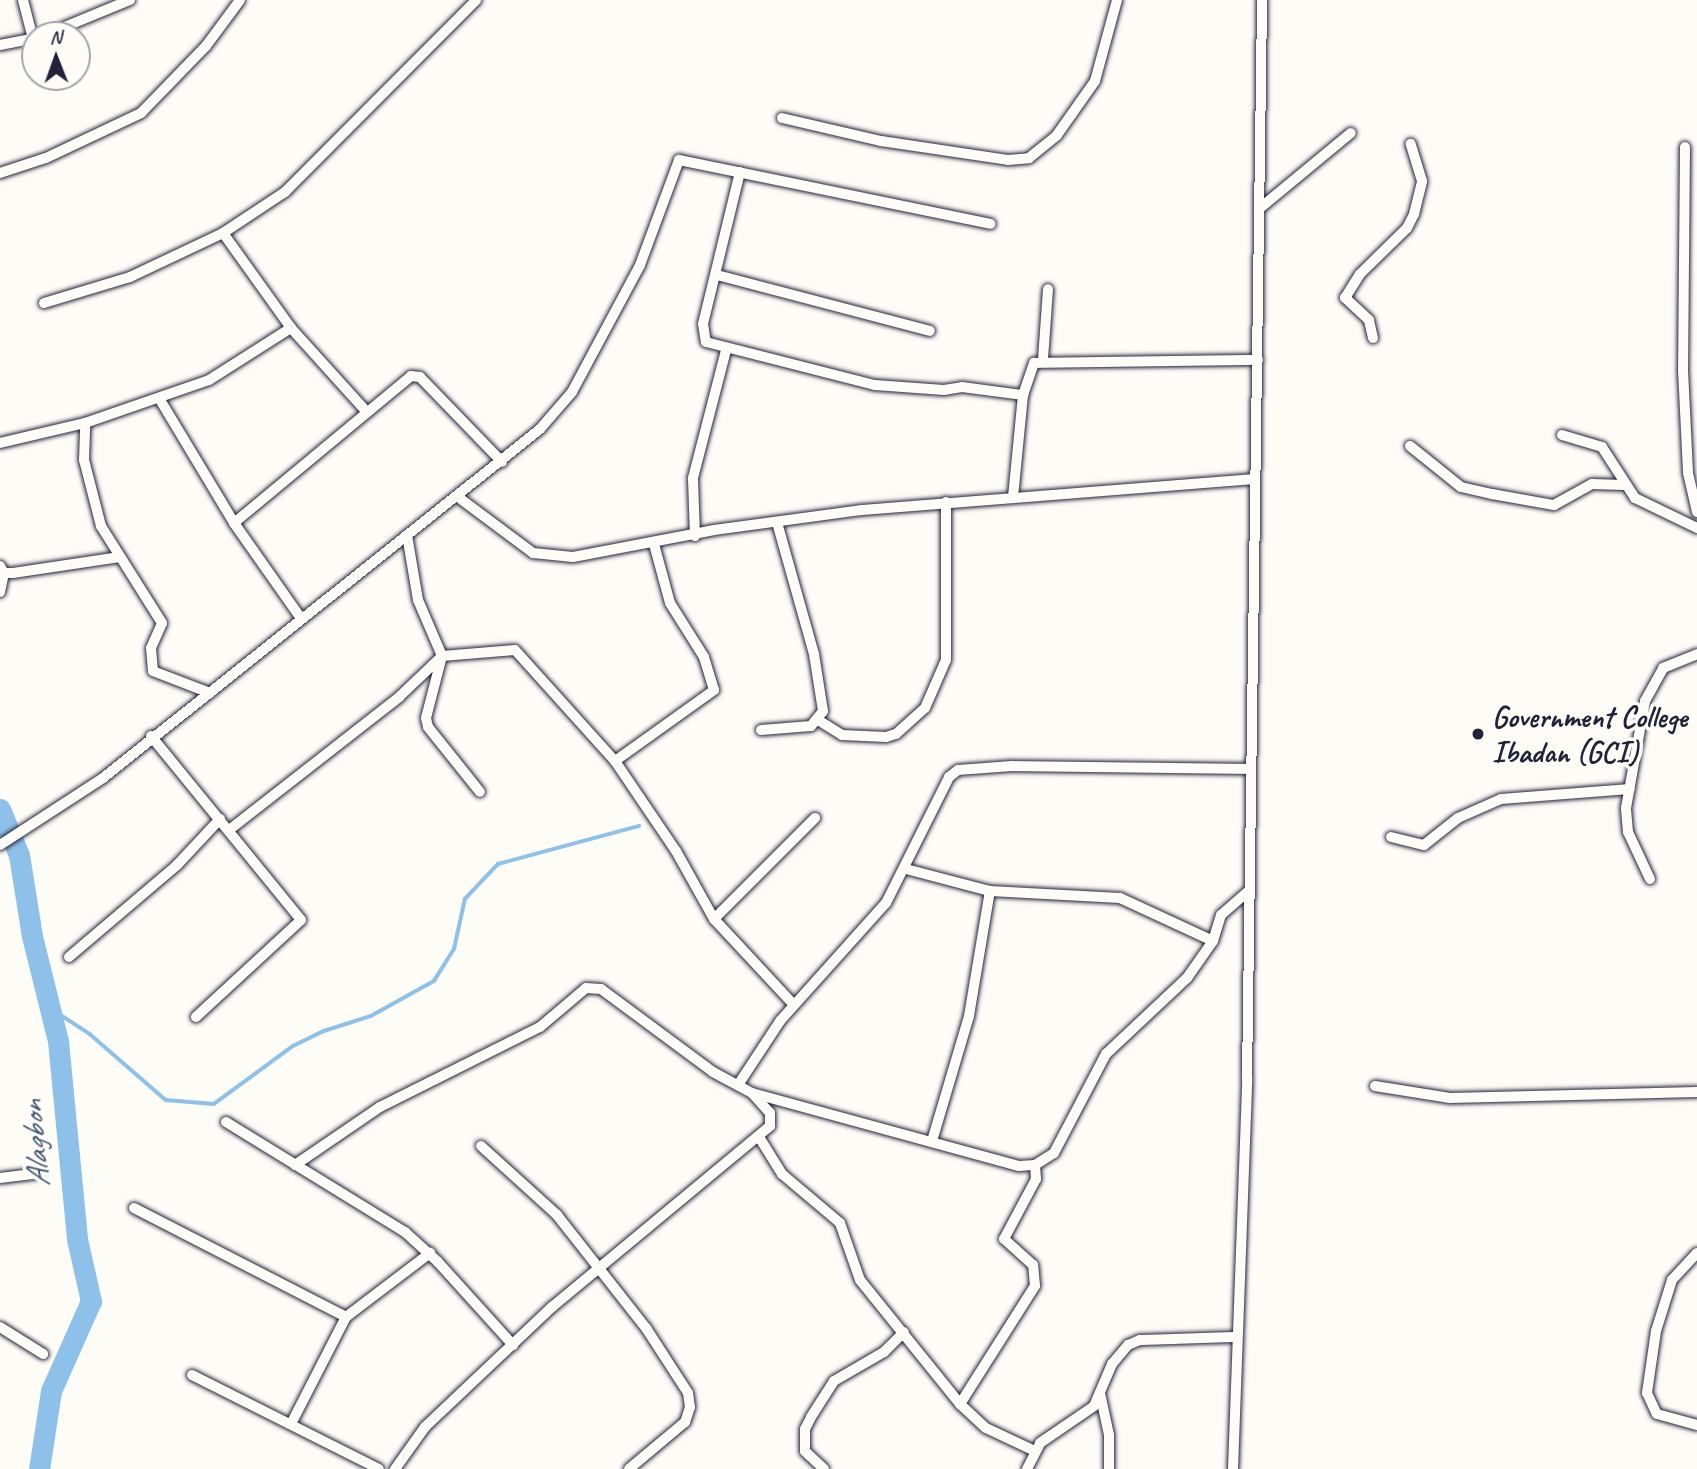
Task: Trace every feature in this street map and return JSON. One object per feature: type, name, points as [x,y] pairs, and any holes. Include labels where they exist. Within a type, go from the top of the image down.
[{"type":"street","points":[[23,0],[29,21]]},
{"type":"street","points":[[79,21],[130,0]]},
{"type":"street","points":[[0,173],[79,144],[141,113],[206,46],[240,0]]},
{"type":"street","points":[[44,303],[121,281],[223,233],[303,178],[476,0]]},
{"type":"street","points":[[782,118],[881,141],[1007,160],[1029,158],[1057,135],[1095,81],[1117,0]]},
{"type":"street","points":[[1233,1469],[1250,890],[1249,769],[1262,0]]},
{"type":"street","points":[[0,45],[21,41]]},
{"type":"street","points":[[1259,209],[1351,133]]},
{"type":"street","points":[[1373,338],[1369,320],[1345,298],[1360,274],[1407,228],[1414,214],[1422,181],[1411,144]]},
{"type":"street","points":[[1685,147],[1683,370],[1688,473],[1697,512]]},
{"type":"street","points":[[0,845],[103,778],[300,617],[502,462],[540,429],[572,392],[640,265],[669,197],[674,165],[679,160],[990,224]]},
{"type":"street","points":[[740,172],[704,336],[709,344],[875,385],[944,390],[962,387],[1023,395]]},
{"type":"street","points":[[223,233],[291,328],[368,412]]},
{"type":"street","points":[[717,275],[930,331]]},
{"type":"street","points":[[1044,359],[1048,289]]},
{"type":"street","points":[[0,443],[85,423],[209,380],[291,328]]},
{"type":"street","points":[[695,536],[693,478],[726,350]]},
{"type":"street","points":[[1013,496],[1023,395],[1029,369],[1044,359],[1258,360]]},
{"type":"street","points":[[234,523],[368,412],[392,388],[411,376],[420,377],[502,462]]},
{"type":"street","points":[[159,398],[234,523],[300,617]]},
{"type":"street","points":[[85,423],[84,460],[101,526],[162,623],[151,648],[153,671],[210,693]]},
{"type":"street","points":[[1562,435],[1602,447],[1624,485],[1636,498],[1697,528]]},
{"type":"street","points":[[1410,446],[1461,487],[1492,494],[1554,505],[1592,484],[1624,485]]},
{"type":"street","points":[[457,497],[533,553],[597,556],[777,522],[946,502],[1253,479]]},
{"type":"street","points":[[818,720],[830,732],[842,735],[886,737],[896,734],[925,708],[946,660],[946,502]]},
{"type":"street","points":[[761,730],[811,726],[823,711],[821,685],[777,522]]},
{"type":"street","points":[[407,535],[418,600],[442,656],[426,718],[428,727],[480,792]]},
{"type":"street","points":[[615,761],[714,690],[704,657],[670,603],[654,544]]},
{"type":"street","points":[[0,592],[2,569],[120,556]]},
{"type":"street","points":[[229,830],[399,697],[442,656],[515,650],[615,761],[676,851],[713,919],[794,1005]]},
{"type":"street","points":[[1650,878],[1628,832],[1630,789],[1646,701],[1663,668],[1697,654]]},
{"type":"street","points":[[151,737],[301,920],[197,1017]]},
{"type":"street","points":[[737,1085],[794,1005],[874,919],[906,869],[949,777],[958,770],[1012,766],[1249,769]]},
{"type":"street","points":[[1391,837],[1424,845],[1458,818],[1501,799],[1630,789]]},
{"type":"street","points":[[713,919],[815,818]]},
{"type":"street","points":[[69,957],[177,865],[220,819]]},
{"type":"street","points":[[906,869],[990,891],[1120,898],[1213,941]]},
{"type":"street","points":[[295,1165],[380,1107],[540,1027],[586,988],[601,989],[752,1093],[1019,1166],[1035,1165],[1054,1153],[1105,1054],[1170,997],[1213,941],[1221,915],[1250,890]]},
{"type":"street","points":[[932,1141],[969,1016],[990,891]]},
{"type":"street","points":[[1375,1086],[1450,1098],[1697,1092]]},
{"type":"street","points":[[399,1467],[425,1427],[513,1345],[597,1269],[771,1126],[769,1113],[752,1093]]},
{"type":"street","points":[[226,1122],[405,1232],[430,1253],[513,1345]]},
{"type":"street","points":[[759,1137],[782,1174],[840,1223],[860,1280],[960,1404],[986,1428],[1035,1451]]},
{"type":"street","points":[[481,1146],[556,1215],[646,1328],[690,1401],[685,1422],[629,1469]]},
{"type":"street","points":[[960,1404],[1035,1286],[1033,1265],[1004,1239],[1036,1179],[1035,1165]]},
{"type":"street","points":[[0,1178],[39,1172]]},
{"type":"street","points":[[134,1208],[346,1317]]},
{"type":"street","points":[[292,1422],[346,1317],[430,1253]]},
{"type":"street","points":[[1697,1253],[1672,1280],[1656,1331],[1647,1393],[1657,1414],[1697,1424]]},
{"type":"street","points":[[0,1327],[43,1354]]},
{"type":"street","points":[[824,1469],[805,1451],[805,1429],[811,1417],[834,1381],[884,1352],[904,1332]]},
{"type":"street","points":[[1027,1469],[1035,1451],[1054,1432],[1094,1406],[1118,1354],[1128,1345],[1140,1340],[1235,1337]]},
{"type":"street","points":[[192,1375],[292,1422],[379,1469]]},
{"type":"street","points":[[1100,1393],[1109,1435],[1109,1469]]},
{"type":"waterway","name":"Alagbon","points":[[0,809],[19,855],[32,936],[58,1041],[77,1239],[91,1301],[51,1391],[39,1469]]},
{"type":"waterway","points":[[50,1008],[90,1034],[166,1100],[214,1104],[293,1046],[324,1031],[371,1016],[434,981],[454,949],[465,899],[498,864],[639,826]]},
{"type":"place","name":"Government College Ibadan (GCI)","points":[[1478,734]]}]
